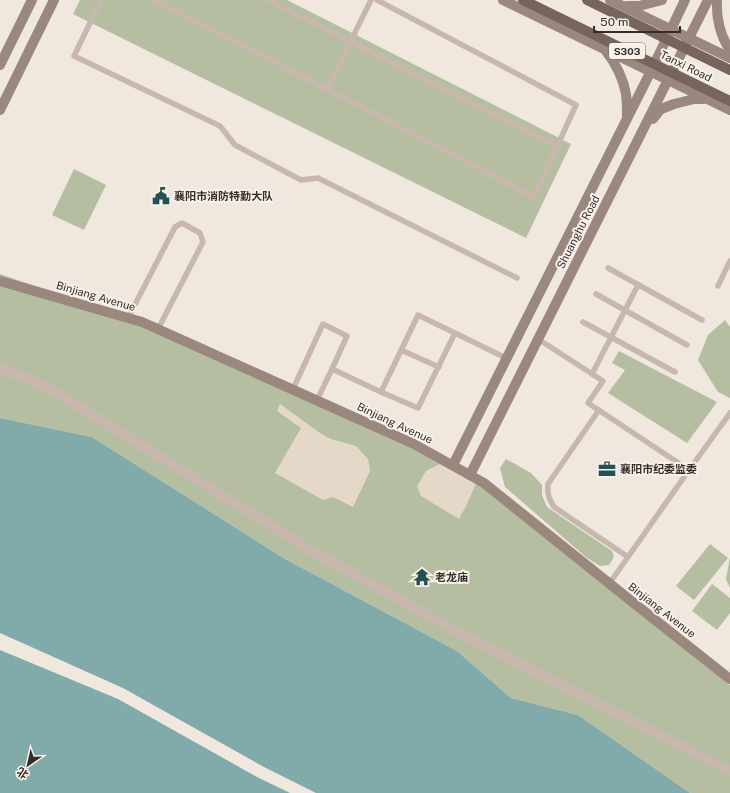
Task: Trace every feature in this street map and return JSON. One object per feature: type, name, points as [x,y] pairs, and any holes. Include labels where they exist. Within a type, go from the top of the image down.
[{"type":"main road","name":"Tanxi Road","points":[[523,0],[652,68],[727,100]]},
{"type":"main road","name":"Tanxi Road","points":[[587,0],[669,34],[684,47],[730,70]]},
{"type":"street","points":[[0,65],[32,0]]},
{"type":"street","points":[[0,110],[54,0]]},
{"type":"street","points":[[503,0],[605,49],[652,68]]},
{"type":"street","points":[[610,0],[623,6],[669,34],[689,38],[730,58]]},
{"type":"street","points":[[623,6],[639,6],[662,0]]},
{"type":"street","name":"Shuanghu Road","points":[[453,465],[628,117],[684,0]]},
{"type":"street","name":"Shuanghu Road","points":[[470,475],[708,0]]},
{"type":"street","points":[[718,2],[716,11],[719,27],[730,50]]},
{"type":"street","points":[[605,49],[615,63],[621,76],[626,94],[628,117]]},
{"type":"street","points":[[670,76],[707,99],[730,110]]},
{"type":"street","points":[[639,137],[661,109],[694,99],[727,100]]},
{"type":"street","name":"Binjiang Avenue","points":[[0,281],[142,322],[414,444],[453,465],[484,483],[730,679]]},
{"type":"street","points":[[0,368],[49,388],[310,550],[469,638],[730,771]]},
{"type":"lane","points":[[101,0],[74,56],[220,126],[235,145],[301,180],[318,178],[517,278]]},
{"type":"lane","points":[[154,0],[534,197],[576,105],[377,0]]},
{"type":"lane","points":[[268,0],[557,146]]},
{"type":"lane","points":[[326,89],[371,0]]},
{"type":"lane","points":[[128,318],[175,227],[182,223],[200,233],[202,242],[158,329]]},
{"type":"lane","points":[[718,286],[730,261]]},
{"type":"lane","points":[[608,268],[702,320]]},
{"type":"lane","points":[[592,374],[638,285]]},
{"type":"lane","points":[[596,294],[687,345]]},
{"type":"lane","points":[[381,392],[418,315],[506,358]]},
{"type":"lane","points":[[583,322],[675,372]]},
{"type":"lane","points":[[293,389],[323,324],[347,336],[317,400]]},
{"type":"lane","points":[[332,368],[418,408],[455,334]]},
{"type":"lane","points":[[538,338],[603,381],[588,403],[689,470]]},
{"type":"lane","points":[[402,350],[439,367]]},
{"type":"lane","points":[[598,410],[548,484],[547,493],[554,507],[628,557]]},
{"type":"lane","points":[[609,584],[730,413]]},
{"type":"green space","points":[[80,0],[287,0],[571,144],[526,238],[73,14]]},
{"type":"green space","points":[[74,169],[106,185],[84,230],[52,215]]},
{"type":"green space","points":[[0,274],[142,322],[470,475],[635,604],[730,685],[730,793],[690,793],[578,715],[511,698],[457,651],[285,559],[92,437],[0,418]]},
{"type":"green space","points":[[725,320],[730,327],[730,398],[718,392],[698,360],[708,335]]},
{"type":"green space","points":[[619,351],[717,402],[687,443],[608,393],[625,370],[612,363]]},
{"type":"green space","points":[[506,459],[531,473],[542,485],[542,495],[547,507],[612,551],[614,557],[609,565],[600,566],[587,558],[505,487],[500,468]]},
{"type":"green space","points":[[710,544],[728,558],[694,600],[676,586]]},
{"type":"green space","points":[[730,557],[730,588],[726,579]]},
{"type":"green space","points":[[712,584],[730,598],[730,613],[717,630],[692,611]]},
{"type":"shaded area","points":[[280,404],[320,433],[331,439],[356,446],[368,459],[370,471],[353,507],[333,497],[323,500],[275,473],[301,428],[277,411]]},
{"type":"shaded area","points":[[446,461],[478,479],[459,519],[421,496],[417,486],[426,471]]},
{"type":"water","points":[[0,418],[92,437],[285,559],[457,651],[511,698],[578,715],[690,793],[316,793],[264,767],[123,688],[0,633]]},
{"type":"water","points":[[0,650],[118,699],[257,777],[290,793],[0,793]]},
{"type":"place","name":"襄阳市消防特勤大队","points":[[161,196]]},
{"type":"place","name":"襄阳市纪委监委","points":[[607,469]]},
{"type":"place","name":"老龙庙","points":[[422,577]]}]
